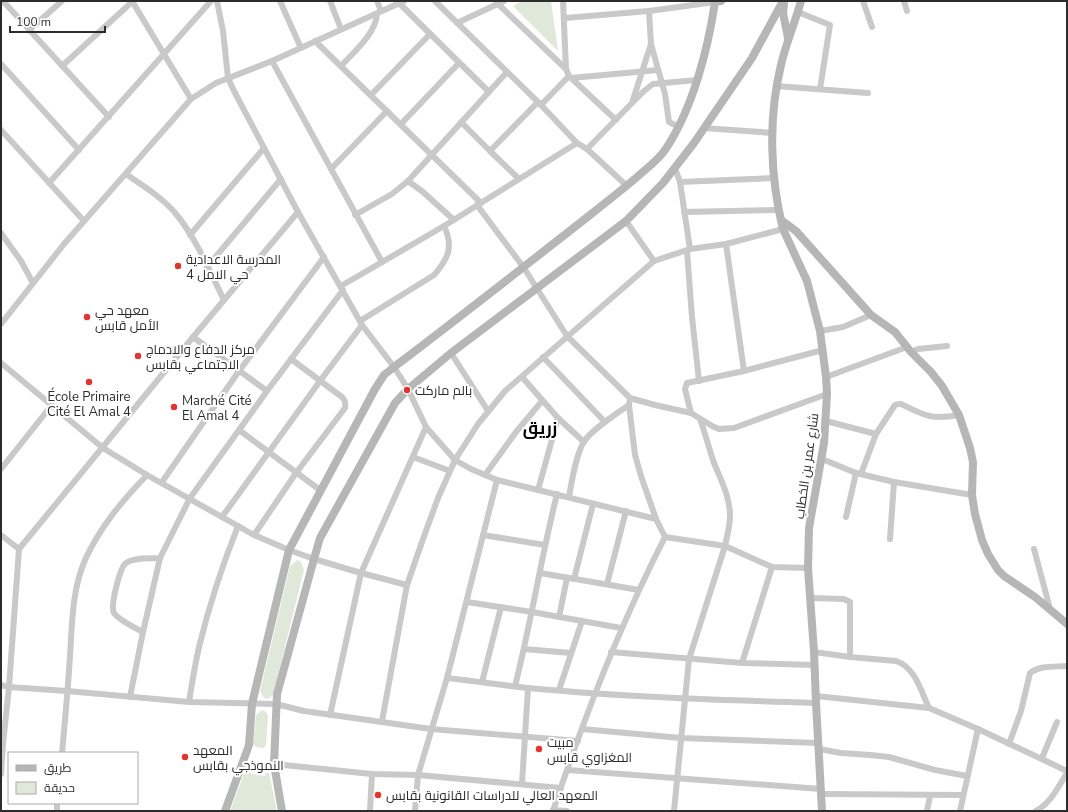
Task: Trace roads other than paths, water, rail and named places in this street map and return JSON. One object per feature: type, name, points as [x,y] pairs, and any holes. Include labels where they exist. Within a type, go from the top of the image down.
[{"type":"street","points":[[3,1],[109,117]]},
{"type":"street","points":[[29,30],[62,1]]},
{"type":"street","points":[[62,66],[133,1],[192,99]]},
{"type":"street","points":[[49,183],[211,1]]},
{"type":"street","points":[[218,1],[224,31],[228,78],[298,212],[362,323],[408,389],[426,427],[455,460],[471,469],[497,480],[656,519]]},
{"type":"street","points":[[276,1],[281,3],[301,48]]},
{"type":"street","points":[[330,1],[341,29]]},
{"type":"street","points":[[341,66],[369,34],[377,21],[379,12],[377,1]]},
{"type":"street","points":[[435,1],[577,143],[587,149],[627,186]]},
{"type":"street","points":[[563,1],[565,18],[566,69]]},
{"type":"street","points":[[659,1],[659,9]]},
{"type":"street","points":[[785,1],[793,4],[800,1]]},
{"type":"street","points":[[785,1],[783,13],[788,38]]},
{"type":"street","points":[[282,811],[274,764],[277,694],[314,559],[320,538],[395,403],[408,389],[451,352],[626,221],[649,198],[675,168],[704,128],[752,58],[785,1]]},
{"type":"street","name":"شارع عمر بن الخطاب","points":[[800,1],[798,12],[788,38],[776,86],[773,132],[774,178],[783,229],[807,281],[820,331],[826,377],[826,421],[822,459],[809,528],[808,568],[811,598],[822,811]]},
{"type":"street","points":[[864,1],[872,27]]},
{"type":"street","points":[[904,1],[907,11]]},
{"type":"street","points":[[1,324],[33,282],[84,221],[192,99],[216,83],[272,61],[402,2],[430,34],[489,92]]},
{"type":"street","points":[[457,23],[501,2],[566,69],[570,77],[616,120]]},
{"type":"street","points":[[225,811],[249,745],[252,704],[289,550],[374,389],[384,375],[524,268],[627,186],[666,149],[679,127],[697,80],[718,2],[704,2],[649,11],[565,18]]},
{"type":"street","points":[[649,11],[650,44],[665,94],[669,122],[679,127]]},
{"type":"street","points":[[798,12],[830,25],[820,89]]},
{"type":"street","points":[[371,95],[430,34]]},
{"type":"street","points":[[315,41],[401,124],[479,204],[524,268],[567,336],[630,398],[691,413],[712,426],[720,429],[727,429],[734,428],[827,394]]},
{"type":"street","points":[[632,104],[650,44]]},
{"type":"street","points":[[272,61],[382,262]]},
{"type":"street","points":[[401,124],[459,63]]},
{"type":"street","points":[[1,64],[79,150]]},
{"type":"street","points":[[490,151],[539,104],[570,77],[658,70]]},
{"type":"street","points":[[355,215],[392,194],[408,181],[507,72]]},
{"type":"street","points":[[587,149],[648,87],[653,84],[697,80]]},
{"type":"street","points":[[776,86],[868,93]]},
{"type":"street","points":[[331,169],[387,111]]},
{"type":"street","points":[[460,122],[519,179]]},
{"type":"street","points":[[704,128],[773,132]]},
{"type":"street","points":[[1,130],[84,221]]},
{"type":"street","points":[[130,697],[160,558],[190,498],[342,288],[577,143]]},
{"type":"street","points":[[190,235],[264,148]]},
{"type":"street","points":[[675,168],[680,182],[689,250],[692,317],[699,381]]},
{"type":"street","points":[[126,174],[162,200],[176,213],[190,235],[224,300]]},
{"type":"street","points":[[680,182],[774,178]]},
{"type":"street","points":[[207,267],[281,179]]},
{"type":"street","points":[[408,181],[424,192],[454,220]]},
{"type":"street","points":[[684,212],[779,210]]},
{"type":"street","points":[[1,774],[2,744],[9,687],[19,549],[298,212]]},
{"type":"street","points":[[781,220],[796,231],[871,315],[895,332],[909,350],[938,380],[959,415],[970,448],[973,462],[972,495],[975,514],[982,540],[994,564],[998,570],[1012,582],[1048,607],[1067,624]]},
{"type":"street","points":[[626,221],[654,261]]},
{"type":"street","points":[[222,517],[362,323],[434,275],[442,265],[450,247],[449,236],[444,226]]},
{"type":"street","points":[[382,721],[407,585],[433,512],[455,460],[488,411],[505,391],[654,261],[689,250],[726,244],[783,229]]},
{"type":"street","points":[[1,233],[21,261],[33,282]]},
{"type":"street","points":[[726,244],[744,371]]},
{"type":"street","points":[[162,482],[239,371],[324,256]]},
{"type":"street","points":[[820,331],[843,327],[871,315]]},
{"type":"street","points":[[193,337],[267,391]]},
{"type":"street","points":[[826,377],[909,350],[947,346]]},
{"type":"street","points":[[691,413],[685,389],[685,386],[690,382],[744,371],[823,350]]},
{"type":"street","points":[[451,352],[488,411]]},
{"type":"street","points":[[543,357],[605,422]]},
{"type":"street","points":[[254,535],[296,473],[345,408],[345,400],[291,359]]},
{"type":"street","points":[[1,364],[103,448],[147,475],[162,482],[254,535],[314,559],[407,585]]},
{"type":"street","points":[[522,377],[558,418],[584,442]]},
{"type":"street","points":[[630,398],[628,405],[635,455],[656,519],[665,537]]},
{"type":"street","points":[[485,475],[516,432],[542,401]]},
{"type":"street","points":[[846,517],[858,474],[876,434],[893,408],[898,404],[935,418],[959,415]]},
{"type":"street","points":[[569,497],[572,480],[584,442],[605,422],[628,405]]},
{"type":"street","points":[[1,469],[51,406]]},
{"type":"street","points":[[538,490],[558,418]]},
{"type":"street","points":[[674,811],[689,660],[725,546],[729,528],[729,506],[700,419]]},
{"type":"street","points":[[826,421],[876,434]]},
{"type":"street","points":[[330,715],[361,573],[426,427]]},
{"type":"street","points":[[239,430],[320,490]]},
{"type":"street","points":[[413,457],[450,471]]},
{"type":"street","points":[[822,459],[858,474],[894,482],[972,495]]},
{"type":"street","points":[[62,752],[74,606],[78,581],[84,561],[94,541],[114,510],[147,475]]},
{"type":"street","points":[[415,811],[418,775],[447,678],[497,480]]},
{"type":"street","points":[[890,539],[894,482]]},
{"type":"street","points":[[515,686],[532,612],[544,545],[557,494]]},
{"type":"street","points":[[574,579],[593,504]]},
{"type":"street","points":[[607,584],[626,511]]},
{"type":"street","points":[[189,702],[199,647],[210,606],[238,526]]},
{"type":"street","points":[[1,535],[19,549]]},
{"type":"street","points":[[483,535],[544,545]]},
{"type":"street","points":[[665,537],[725,546],[772,567],[808,568]]},
{"type":"street","points":[[567,811],[553,810],[611,652],[665,537]]},
{"type":"street","points":[[1034,549],[1046,588],[1049,605],[1048,607]]},
{"type":"street","points":[[143,632],[119,617],[114,612],[114,599],[123,566],[127,562],[133,560],[160,558]]},
{"type":"street","points":[[742,663],[772,567]]},
{"type":"street","points":[[540,573],[639,590]]},
{"type":"street","points":[[559,617],[567,578]]},
{"type":"street","points":[[811,598],[844,599],[850,602],[850,658]]},
{"type":"street","points":[[467,602],[621,628]]},
{"type":"street","points":[[482,682],[501,607]]},
{"type":"street","points":[[560,690],[582,621]]},
{"type":"street","points":[[524,649],[571,653]]},
{"type":"street","points":[[611,652],[689,660],[814,665]]},
{"type":"street","points":[[814,652],[850,658],[886,660],[903,663],[909,668],[929,708]]},
{"type":"street","points":[[1008,744],[1021,711],[1030,673],[1040,668],[1067,666]]},
{"type":"street","points":[[447,678],[528,688],[684,699],[816,699],[929,708],[1042,758],[1067,772],[1051,799],[1036,811]]},
{"type":"street","points":[[1,685],[9,687],[67,690],[189,702],[276,704],[304,711],[431,729],[578,741]]},
{"type":"street","points":[[522,784],[528,688]]},
{"type":"street","points":[[1042,758],[1057,722]]},
{"type":"street","points":[[582,729],[681,738],[818,746],[841,753],[870,754],[889,757],[935,770],[967,776]]},
{"type":"street","points":[[960,811],[978,729]]},
{"type":"street","points":[[274,764],[372,774],[418,775],[561,788]]},
{"type":"street","points":[[568,770],[822,792],[930,796],[963,795]]},
{"type":"street","points":[[370,811],[372,774]]},
{"type":"street","points":[[926,811],[930,796]]},
{"type":"place","name":"المدرسة الاعدادية حي الامل 4","points":[[178,266]]},
{"type":"place","name":"معهد حي الأمل قابس","points":[[87,317]]},
{"type":"place","name":"مركز الدفاع والادماج الاجتماعي بقابس","points":[[138,356]]},
{"type":"place","name":"École Primaire Cité El Amal 4","points":[[89,382]]},
{"type":"place","name":"بالم ماركت","points":[[407,390]]},
{"type":"place","name":"Marché Cité El Amal 4","points":[[174,407]]},
{"type":"place","name":"مبيت المغزاوي قابس","points":[[539,749]]},
{"type":"place","name":"المعهد النموذجي بقابس","points":[[185,757]]},
{"type":"place","name":"المعهد العالي للدراسات القانونية بقابس","points":[[378,795]]},
{"type":"district","name":"زريق","points":[[540,428]]}]
